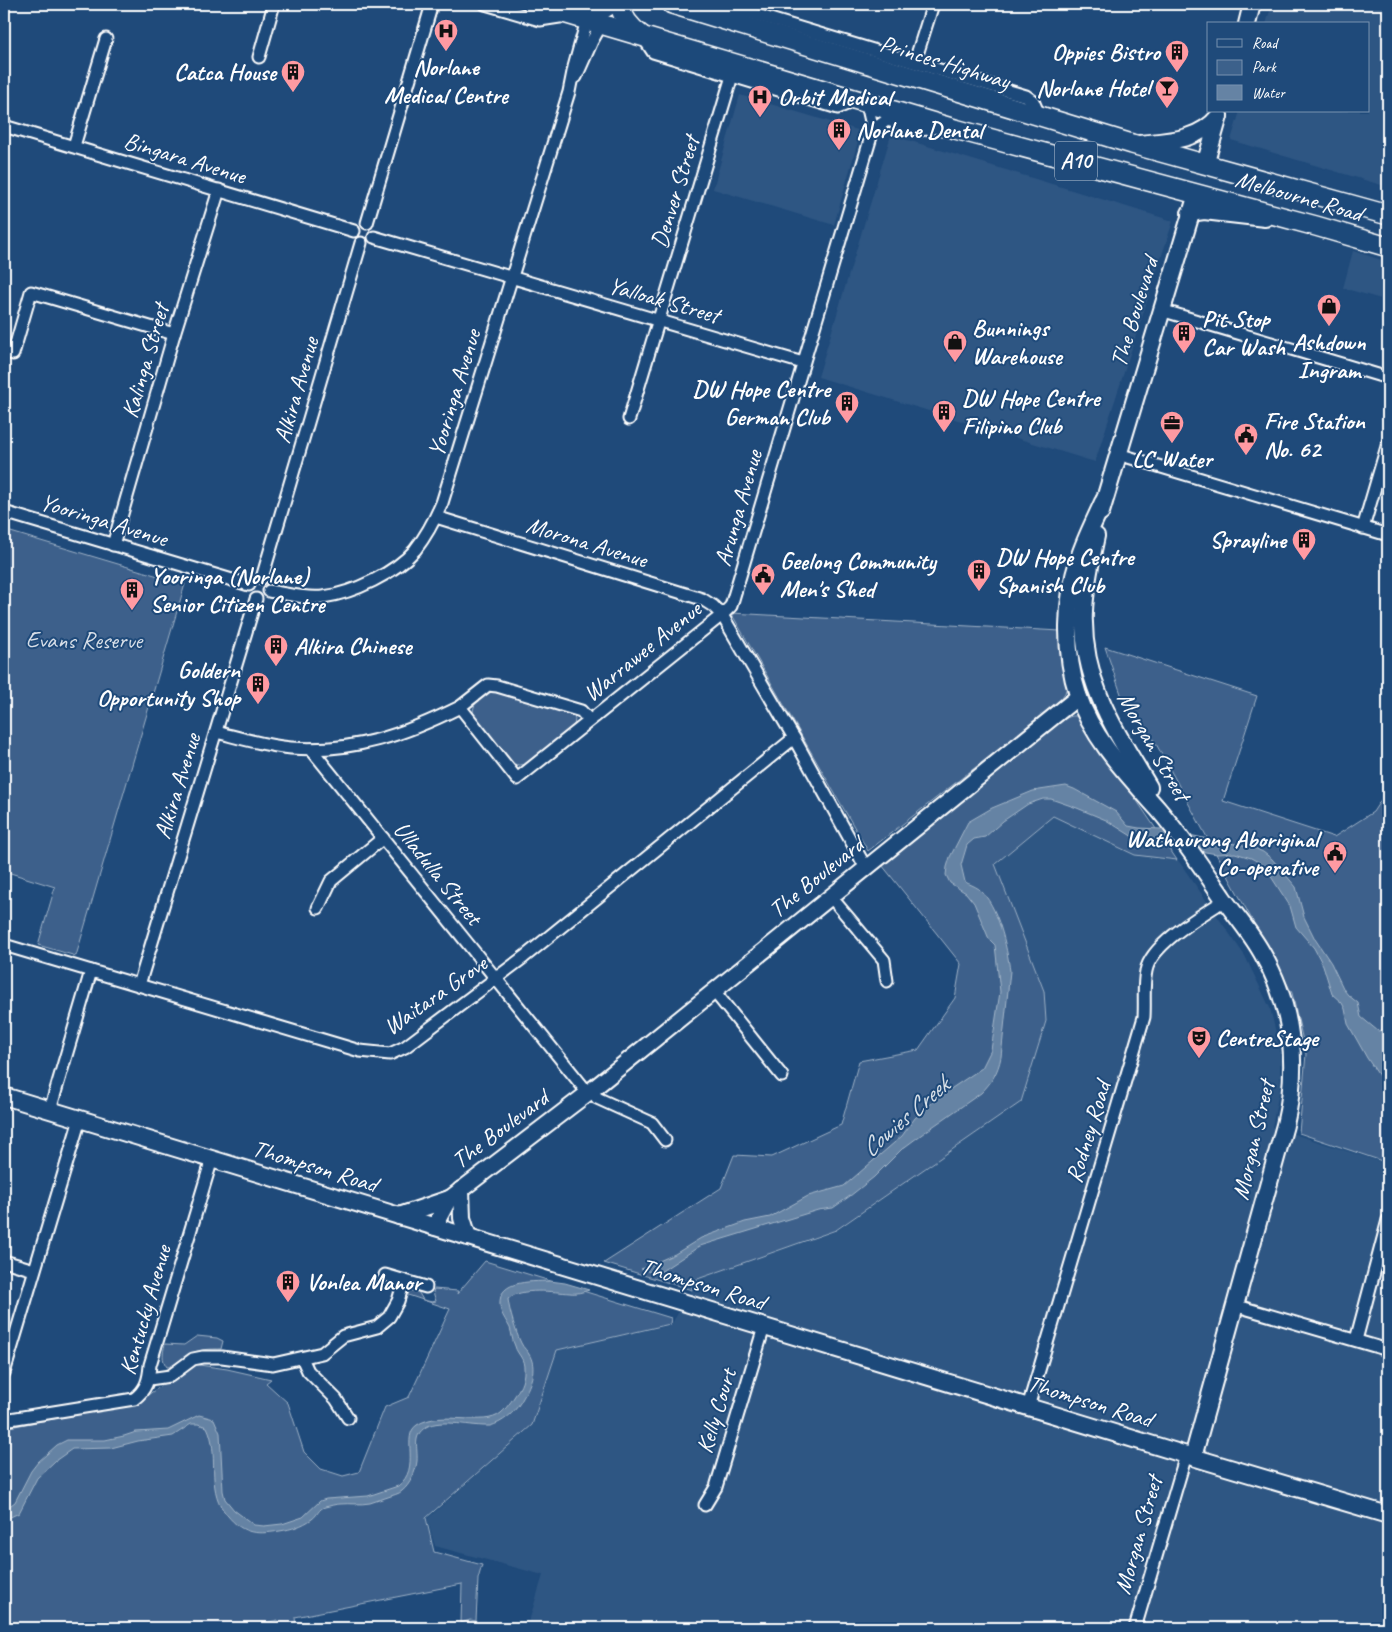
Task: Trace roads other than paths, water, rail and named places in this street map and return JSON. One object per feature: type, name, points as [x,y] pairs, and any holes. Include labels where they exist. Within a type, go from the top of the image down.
[{"type":"highway","name":"A10","points":[[533,4],[605,10],[642,36],[944,126],[1197,194]]},
{"type":"highway","name":"Princes Highway","points":[[672,4],[1040,117],[1205,165]]},
{"type":"highway","name":"The Boulevard","points":[[1197,194],[1205,165]]},
{"type":"highway","name":"Melbourne Road","points":[[1205,165],[1388,215]]},
{"type":"highway","name":"Melbourne Road","points":[[1197,194],[1388,247]]},
{"type":"main road","points":[[1247,22],[1252,4]]},
{"type":"main road","points":[[1134,145],[1185,139],[1208,127],[1220,114]]},
{"type":"main road","points":[[1205,165],[1220,114]]},
{"type":"main road","name":"The Boulevard","points":[[1095,687],[1085,646],[1084,610],[1089,572],[1103,502],[1197,194]]},
{"type":"main road","points":[[1190,213],[1204,211],[1300,222]]},
{"type":"main road","name":"The Boulevard","points":[[1078,696],[1070,653],[1068,628],[1070,603],[1079,556],[1103,502]]},
{"type":"main road","points":[[1078,696],[1095,687]]},
{"type":"main road","name":"Morgan Street","points":[[1095,687],[1113,727],[1174,828]]},
{"type":"main road","name":"Morgan Street","points":[[1078,696],[1095,730],[1110,752],[1174,828],[1258,946],[1276,980],[1285,1008],[1292,1054],[1292,1087],[1285,1125],[1190,1456]]},
{"type":"main road","name":"Thompson Road","points":[[4,1096],[1388,1515]]},
{"type":"main road","points":[[399,1216],[455,1195],[468,1237]]},
{"type":"street","points":[[259,57],[274,4]]},
{"type":"street","points":[[367,223],[432,4]]},
{"type":"street","points":[[485,4],[540,20],[605,10]]},
{"type":"street","points":[[720,4],[915,61],[1030,98],[1034,101],[1040,117]]},
{"type":"street","points":[[915,61],[933,4]]},
{"type":"street","name":"Yooringa Avenue","points":[[270,591],[293,596],[323,597],[351,590],[395,567],[414,550],[436,517],[442,503],[569,92],[576,59],[605,10]]},
{"type":"street","points":[[642,36],[648,42],[653,52],[838,108],[862,102],[874,130],[886,120],[922,130],[944,126]]},
{"type":"street","points":[[74,146],[106,39]]},
{"type":"street","name":"Denver Street","points":[[629,420],[732,76]]},
{"type":"street","name":"Bingara Avenue","points":[[4,126],[354,231]]},
{"type":"street","name":"Arunga Avenue","points":[[722,615],[733,602],[874,130]]},
{"type":"street","name":"Kalinga Street","points":[[113,545],[174,334],[219,190]]},
{"type":"street","points":[[367,223],[373,228],[374,237],[368,243],[361,244],[356,239],[354,231],[360,224],[367,223]]},
{"type":"street","points":[[374,237],[512,278]]},
{"type":"street","name":"Alkira Avenue","points":[[262,578],[361,244]]},
{"type":"street","name":"Yalloak Street","points":[[512,278],[803,363]]},
{"type":"street","points":[[4,352],[13,354],[31,292],[174,334]]},
{"type":"street","points":[[1161,310],[1388,378]]},
{"type":"street","points":[[1363,528],[1388,443]]},
{"type":"street","points":[[1118,454],[1388,535]]},
{"type":"street","name":"Yooringa Avenue","points":[[4,512],[249,585]]},
{"type":"street","name":"Morona Avenue","points":[[436,517],[702,600],[713,606],[722,615]]},
{"type":"street","points":[[262,578],[269,584],[270,591],[263,598],[256,599],[249,592],[249,585],[253,580],[262,578]]},
{"type":"street","name":"Alkira Avenue","points":[[139,985],[256,599]]},
{"type":"street","points":[[722,615],[794,738],[866,868]]},
{"type":"street","name":"Warrawee Avenue","points":[[460,707],[517,782],[589,720],[722,615]]},
{"type":"street","name":"Warrawee Avenue","points":[[216,732],[277,746],[335,749],[382,739],[424,725],[460,707],[488,685],[582,711],[589,720]]},
{"type":"street","name":"The Boulevard","points":[[434,1227],[455,1195],[590,1092],[1078,696]]},
{"type":"street","name":"Waitara Grove","points":[[4,945],[360,1052],[390,1054],[405,1047],[540,944],[794,738]]},
{"type":"street","name":"Ulladulla Street","points":[[311,749],[590,1092],[597,1098],[652,1123],[665,1140]]},
{"type":"street","points":[[318,908],[331,881],[383,838]]},
{"type":"street","points":[[831,897],[884,960],[887,981]]},
{"type":"street","name":"Rodney Road","points":[[1028,1407],[1144,1017],[1146,970],[1153,954],[1167,940],[1224,900]]},
{"type":"street","points":[[50,1110],[91,971]]},
{"type":"street","points":[[714,991],[782,1076]]},
{"type":"street","points":[[4,1373],[80,1119]]},
{"type":"street","name":"Kentucky Avenue","points":[[4,1420],[134,1399],[142,1393],[149,1379],[150,1365],[212,1160]]},
{"type":"street","points":[[1356,1340],[1388,1220]]},
{"type":"street","points":[[4,1261],[34,1270]]},
{"type":"street","points":[[385,1275],[426,1287]]},
{"type":"street","points":[[149,1379],[170,1376],[193,1359],[203,1357],[222,1357],[266,1364],[302,1358],[322,1352],[342,1336],[377,1327],[390,1317],[398,1301],[404,1281]]},
{"type":"street","points":[[1234,1305],[1388,1350]]},
{"type":"street","name":"Kelly Court","points":[[705,1504],[716,1487],[764,1327]]},
{"type":"street","points":[[302,1358],[308,1371],[336,1399],[348,1418]]},
{"type":"street","name":"Morgan Street","points":[[1135,1628],[1190,1456]]},
{"type":"water","name":"Cowies Creek","points":[[1066,786],[1116,812],[1128,826],[1161,829],[1250,846],[1272,859],[1296,887],[1304,917],[1315,939],[1331,963],[1344,990],[1358,1003],[1361,1017],[1378,1031],[1382,1030],[1388,1018],[1388,1089],[1367,1058],[1348,1024],[1342,1003],[1332,994],[1323,965],[1314,948],[1296,927],[1290,906],[1260,863],[1235,853],[1217,854],[1133,837],[1106,820],[1051,799],[1043,799],[1028,804],[1003,821],[985,837],[974,839],[967,845],[961,865],[965,882],[979,889],[991,905],[1004,939],[1010,971],[1001,1057],[996,1072],[985,1089],[902,1149],[874,1177],[833,1208],[818,1210],[700,1246],[657,1274],[641,1269],[675,1254],[701,1238],[745,1222],[770,1217],[808,1196],[844,1186],[902,1136],[915,1118],[940,1096],[982,1068],[991,1050],[1000,992],[995,945],[989,939],[974,903],[966,893],[950,883],[946,875],[947,867],[950,857],[968,822],[992,808],[1033,791]]},
{"type":"water","points":[[550,1281],[589,1290],[575,1293],[529,1292],[514,1295],[508,1299],[517,1333],[522,1345],[530,1356],[533,1368],[529,1386],[517,1407],[503,1420],[490,1426],[440,1423],[426,1427],[417,1438],[417,1461],[414,1473],[408,1485],[398,1494],[370,1503],[338,1504],[325,1507],[314,1518],[289,1529],[263,1533],[249,1531],[230,1519],[219,1502],[214,1481],[213,1448],[207,1427],[191,1424],[173,1436],[138,1441],[111,1448],[72,1449],[55,1461],[37,1478],[19,1513],[4,1520],[4,1510],[15,1502],[31,1471],[57,1445],[67,1440],[105,1440],[136,1432],[168,1430],[199,1415],[214,1419],[220,1433],[225,1499],[234,1510],[254,1525],[282,1524],[303,1517],[320,1501],[326,1499],[368,1496],[398,1486],[405,1479],[409,1470],[410,1437],[412,1430],[417,1425],[438,1418],[484,1419],[494,1417],[506,1408],[522,1382],[524,1366],[516,1350],[510,1328],[501,1311],[500,1301],[502,1293],[515,1284]]},
{"type":"place","name":"Norlane Medical Centre","points":[[446,52]]},
{"type":"place","name":"Oppies Bistro","points":[[1177,73]]},
{"type":"place","name":"Catca House","points":[[293,93]]},
{"type":"place","name":"Norlane Hotel","points":[[1167,109]]},
{"type":"place","name":"Orbit Medical","points":[[760,118]]},
{"type":"place","name":"Norlane Dental","points":[[839,151]]},
{"type":"place","name":"Ashdown Ingram","points":[[1329,327]]},
{"type":"place","name":"Pit Stop Car Wash","points":[[1184,354]]},
{"type":"place","name":"Bunnings Warehouse","points":[[955,363]]},
{"type":"place","name":"DW Hope Centre German Club","points":[[847,424]]},
{"type":"place","name":"DW Hope Centre Filipino Club","points":[[944,433]]},
{"type":"place","name":"LC Water","points":[[1172,444]]},
{"type":"place","name":"Fire Station No. 62","points":[[1246,456]]},
{"type":"place","name":"Sprayline","points":[[1304,561]]},
{"type":"place","name":"DW Hope Centre Spanish Club","points":[[979,592]]},
{"type":"place","name":"Geelong Community Men's Shed","points":[[763,596]]},
{"type":"place","name":"Yooringa (Norlane) Senior Citizen Centre","points":[[132,611]]},
{"type":"place","name":"Alkira Chinese","points":[[276,667]]},
{"type":"place","name":"Goldern Opportunity Shop","points":[[258,705]]},
{"type":"place","name":"Wathaurong Aboriginal Co-operative","points":[[1335,874]]},
{"type":"place","name":"CentreStage","points":[[1199,1059]]},
{"type":"place","name":"Vonlea Manor","points":[[288,1303]]},
{"type":"park label","name":"Evans Reserve","points":[[84,640]]}]
